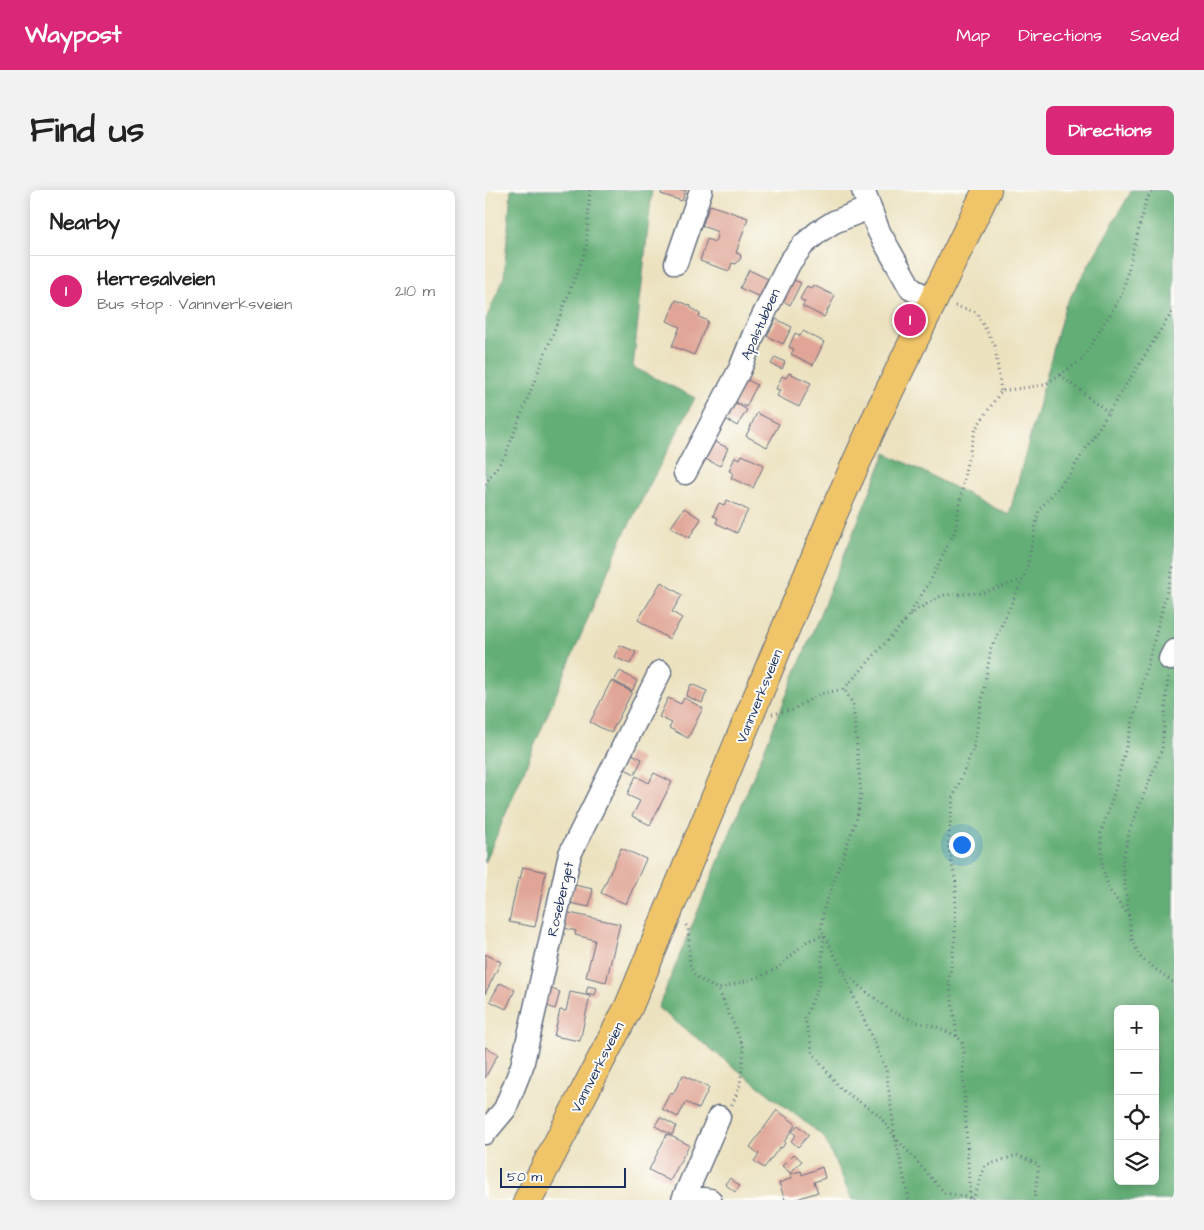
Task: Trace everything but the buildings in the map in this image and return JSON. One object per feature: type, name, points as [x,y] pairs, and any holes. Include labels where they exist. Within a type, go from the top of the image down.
[{"type":"main road","name":"Vannverksveien","points":[[528,1200],[629,1006],[834,512],[880,410],[987,190]]},
{"type":"street","points":[[676,263],[701,190]]},
{"type":"street","points":[[866,199],[879,232],[911,289],[933,300]]},
{"type":"street","name":"Apalstubben","points":[[685,473],[740,369],[790,262],[803,245],[818,232],[866,199]]},
{"type":"street","name":"Roseberget","points":[[485,1133],[505,1109],[522,1066],[570,854],[659,672]]},
{"type":"street","points":[[683,1200],[719,1116]]},
{"type":"street","points":[[691,1200],[710,1200]]},
{"type":"path","points":[[485,484],[505,456],[586,249],[590,190]]},
{"type":"path","points":[[1001,391],[1044,385],[1083,360],[1122,294],[1146,202],[1152,190]]},
{"type":"path","points":[[905,621],[929,584],[955,531],[966,467],[976,428],[1001,391],[995,346],[976,312],[933,300]]},
{"type":"path","points":[[957,1036],[949,981],[955,927],[956,882],[948,845],[953,798],[974,746],[991,648],[1025,572],[1039,510],[1069,475],[1174,309]]},
{"type":"path","points":[[1060,375],[1108,412]]},
{"type":"path","points":[[1129,916],[1110,891],[1103,870],[1101,833],[1114,793],[1174,564]]},
{"type":"path","points":[[752,713],[767,716],[793,710],[820,694],[844,689],[905,621],[918,609],[943,595],[982,593],[1022,580]]},
{"type":"path","points":[[1172,655],[1162,749],[1130,829],[1122,863],[1132,940],[1141,958],[1174,983]]},
{"type":"path","points":[[844,689],[853,704],[861,793],[857,818],[824,908],[821,929],[841,968],[886,1069],[895,1137],[909,1200]]},
{"type":"path","points":[[669,911],[678,915],[688,928],[692,973],[704,983],[718,989],[759,977],[778,968],[807,941],[824,935]]},
{"type":"path","points":[[824,935],[820,982],[805,1018],[813,1054],[842,1090],[879,1115],[895,1137],[945,1193],[971,1199]]},
{"type":"path","points":[[841,968],[859,986],[891,1011],[917,1022],[937,1027],[957,1036],[962,1042],[971,1199]]},
{"type":"path","points":[[718,989],[744,1048],[740,1085],[729,1112],[719,1116]]},
{"type":"path","points":[[971,1199],[985,1166],[1017,1154],[1039,1165],[1034,1200]]},
{"type":"green space","points":[[511,190],[652,190],[633,367],[695,398],[621,540],[485,863],[485,322],[504,277]]},
{"type":"green space","points":[[1132,190],[1174,190],[1174,1200],[852,1200],[824,1137],[658,1008],[886,453],[1009,515],[1065,306]]},
{"type":"place","name":"Herresalveien","points":[[910,320]]}]
